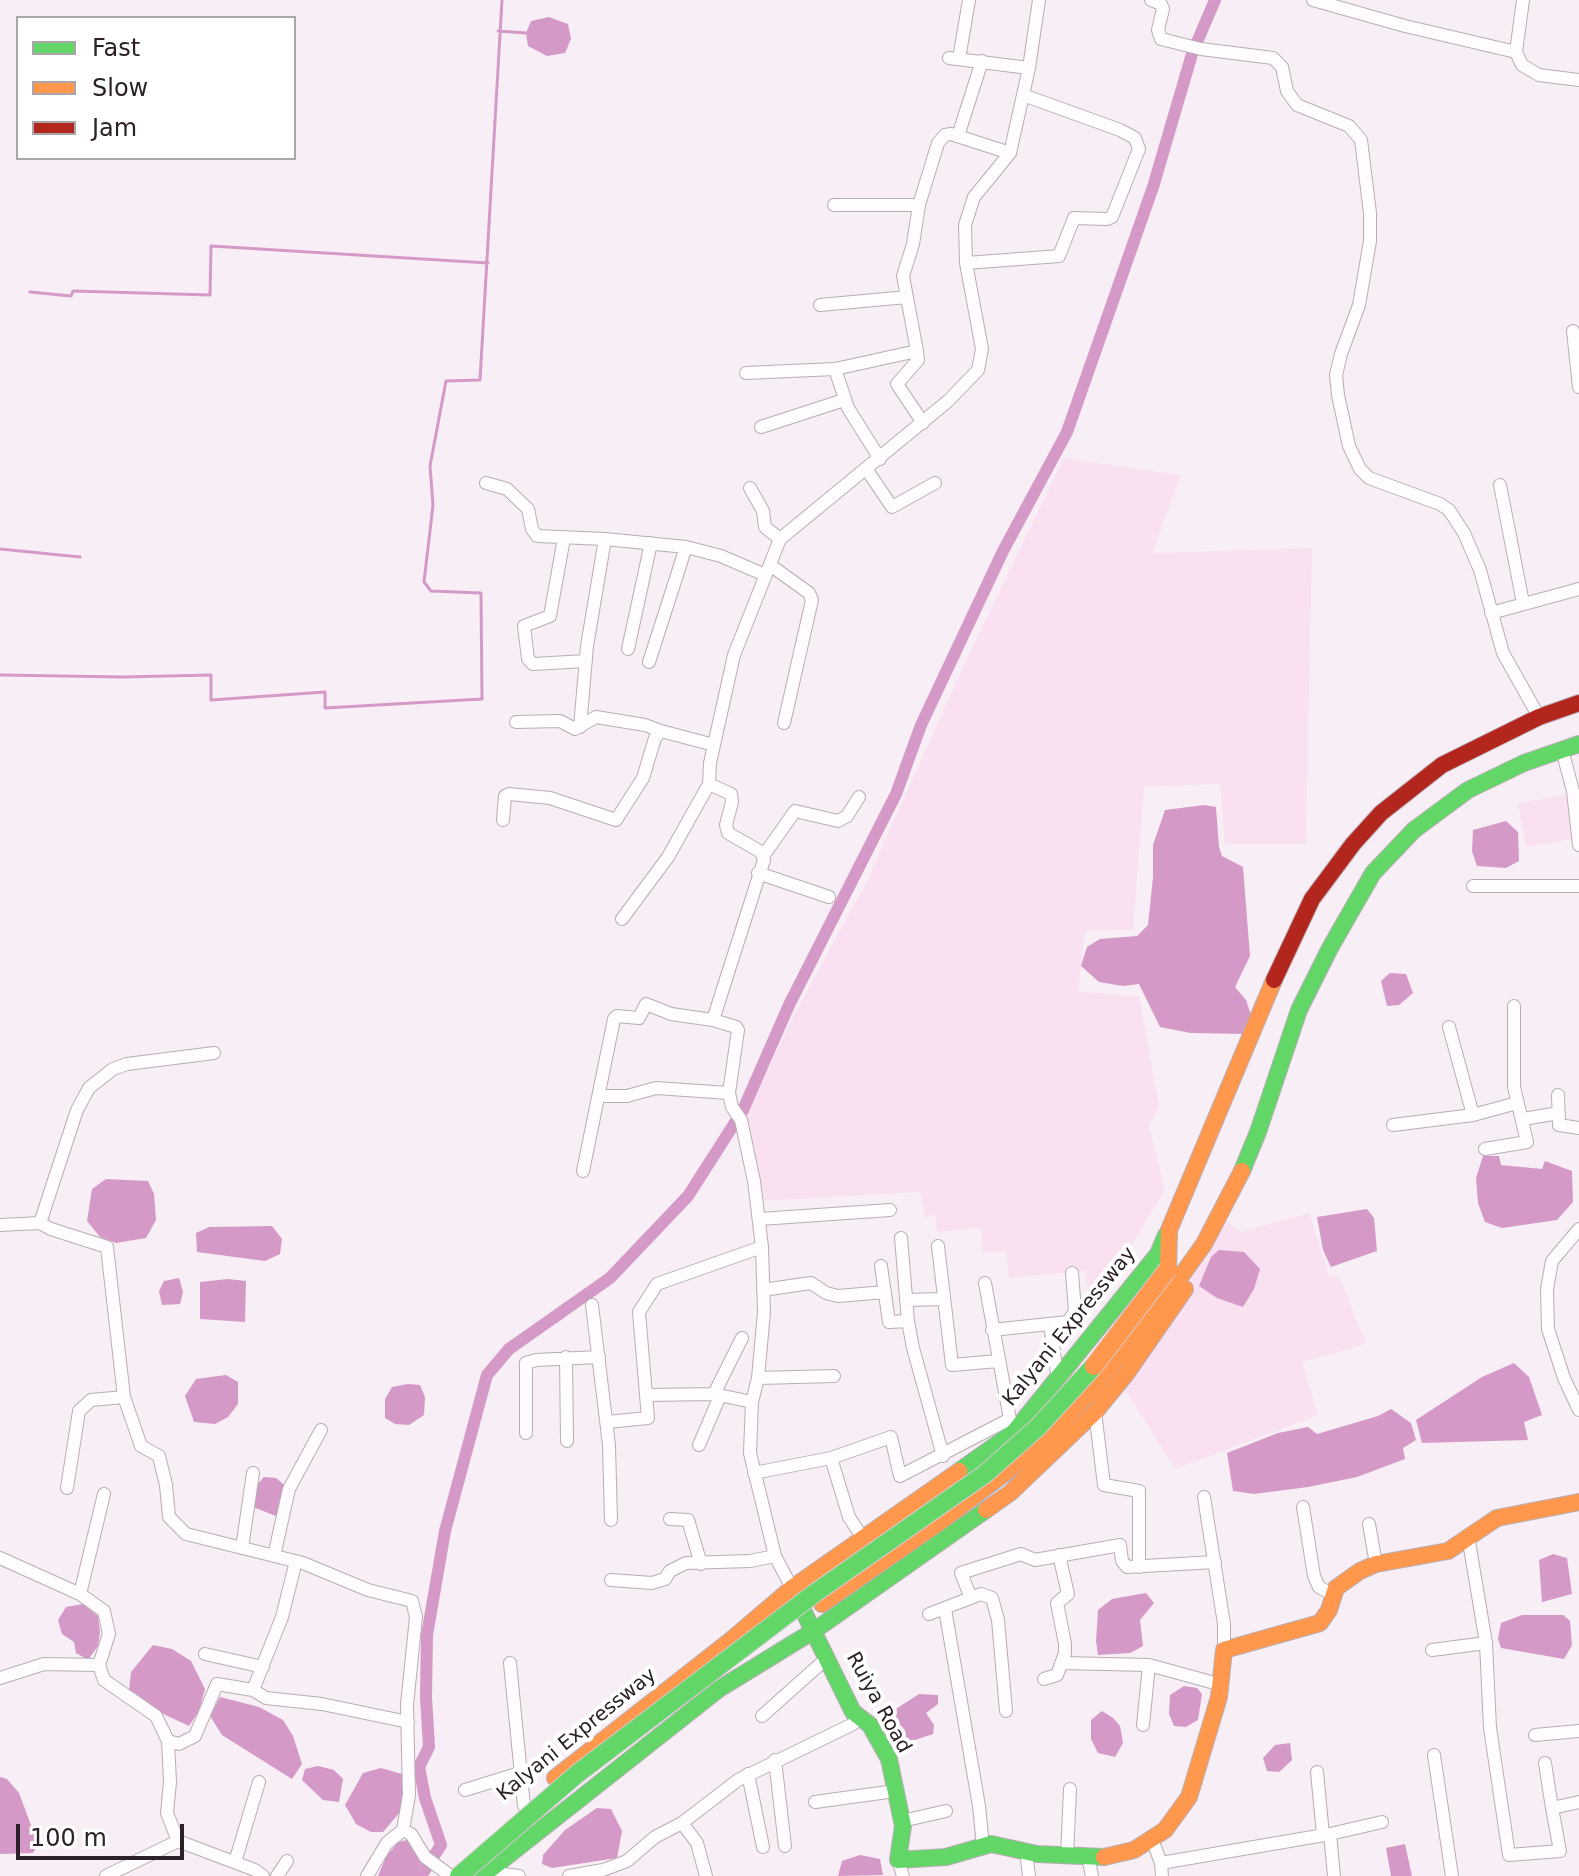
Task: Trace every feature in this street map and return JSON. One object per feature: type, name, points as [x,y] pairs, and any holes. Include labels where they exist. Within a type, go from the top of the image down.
[{"type":"main road","name":"Kalyani Expressway","points":[[442,1869],[792,1588],[1012,1425],[1058,1380],[1158,1254],[1267,994],[1312,899],[1353,844],[1381,813],[1442,765],[1539,717],[1579,703]]},
{"type":"main road","name":"Kalyani Expressway","points":[[479,1875],[578,1780],[697,1691],[943,1520],[1030,1454],[1089,1394],[1204,1244],[1232,1194],[1258,1132],[1299,1010],[1373,873],[1414,830],[1468,790],[1524,763],[1571,747]]},
{"type":"main road","name":"Kalyani Expressway","points":[[442,1869],[577,1774],[815,1593],[985,1474],[1038,1427],[1092,1369],[1168,1269],[1169,1230]]},
{"type":"main road","name":"Kalyani Expressway","points":[[479,1875],[719,1689],[1010,1493],[1095,1412],[1126,1374],[1191,1280],[1204,1244]]},
{"type":"main road","points":[[900,1868],[991,1844],[1026,1851],[1101,1858],[1134,1850],[1165,1830],[1189,1797],[1222,1685],[1224,1650],[1320,1623],[1329,1610],[1336,1588],[1376,1564],[1448,1551],[1497,1518],[1579,1502]]},
{"type":"main road","name":"Ruiya Road","points":[[792,1588],[853,1712],[870,1725],[889,1759],[902,1821],[900,1868]]},
{"type":"street","points":[[969,0],[954,58],[1029,68]]},
{"type":"street","points":[[622,919],[668,857],[709,784],[714,745],[734,655],[780,539],[923,423],[973,378],[981,361],[980,337],[966,263],[965,225],[974,197],[1010,153],[1029,68],[1039,0]]},
{"type":"street","points":[[1151,0],[1161,4],[1163,9],[1158,35],[1168,42],[1273,58],[1282,67],[1287,91],[1297,105],[1349,126],[1361,140],[1370,213],[1370,241],[1359,305],[1336,375],[1349,446],[1360,469],[1369,478],[1449,510],[1473,552],[1503,653],[1539,717]]},
{"type":"street","points":[[1313,0],[1516,52]]},
{"type":"street","points":[[1523,0],[1516,52],[1522,65],[1539,75],[1579,80]]},
{"type":"street","points":[[958,136],[982,61]]},
{"type":"street","points":[[966,263],[1059,256],[1074,218],[1112,217],[1139,149],[1135,138],[1120,130],[1023,95]]},
{"type":"street","points":[[923,423],[897,385],[918,360],[903,276],[913,244],[919,205],[938,143],[948,134],[1010,153]]},
{"type":"street","points":[[834,205],[919,205]]},
{"type":"street","points":[[820,305],[907,297]]},
{"type":"street","points":[[1573,331],[1579,387]]},
{"type":"street","points":[[746,373],[835,369],[917,351]]},
{"type":"street","points":[[835,369],[844,400],[880,459]]},
{"type":"street","points":[[761,427],[844,400]]},
{"type":"street","points":[[867,470],[892,507],[935,483]]},
{"type":"street","points":[[486,483],[507,489],[526,507],[535,535],[686,547],[768,570],[809,593],[812,600],[784,723]]},
{"type":"street","points":[[1500,485],[1523,603]]},
{"type":"street","points":[[750,488],[763,511],[765,527],[780,539]]},
{"type":"street","points":[[564,538],[550,617],[524,626],[528,659],[533,664],[586,661]]},
{"type":"street","points":[[580,727],[586,661],[605,539]]},
{"type":"street","points":[[628,649],[651,543]]},
{"type":"street","points":[[649,662],[686,547]]},
{"type":"street","points":[[1491,613],[1579,589]]},
{"type":"street","points":[[516,722],[560,721],[572,728],[580,727],[596,717],[645,725],[714,745]]},
{"type":"street","points":[[503,820],[505,796],[509,794],[550,798],[610,820],[618,819],[643,778],[655,738],[661,731]]},
{"type":"street","points":[[1571,747],[1579,845]]},
{"type":"street","points":[[709,784],[731,794],[726,825],[728,833],[764,855]]},
{"type":"street","points":[[713,1020],[764,855],[795,811],[838,821],[847,816],[859,797]]},
{"type":"street","points":[[758,873],[829,897]]},
{"type":"street","points":[[1473,886],[1579,886]]},
{"type":"street","points":[[583,1171],[615,1017],[639,1018],[646,1004],[669,1014],[713,1020],[736,1027],[731,1100],[741,1120],[760,1219],[762,1247],[764,1312],[758,1378],[752,1402],[750,1453],[775,1556],[792,1588]]},
{"type":"street","points":[[1485,1149],[1525,1144],[1527,1135],[1514,1087],[1514,1006]]},
{"type":"street","points":[[1449,1027],[1473,1115]]},
{"type":"street","points":[[40,1223],[77,1110],[89,1088],[113,1069],[127,1064],[214,1053]]},
{"type":"street","points":[[599,1096],[627,1096],[656,1088],[731,1100]]},
{"type":"street","points":[[1558,1095],[1559,1125],[1579,1128]]},
{"type":"street","points":[[1393,1125],[1473,1115],[1517,1103]]},
{"type":"street","points":[[1523,1119],[1559,1113]]},
{"type":"street","points":[[760,1219],[890,1210]]},
{"type":"street","points":[[0,1225],[40,1223],[107,1247],[124,1397],[141,1446],[159,1456],[169,1517],[186,1534],[296,1561],[368,1590],[412,1601],[416,1617],[408,1722],[409,1795],[403,1830],[387,1843],[367,1876]]},
{"type":"street","points":[[1579,1229],[1552,1261],[1547,1289],[1548,1329],[1564,1378],[1579,1410]]},
{"type":"street","points":[[901,1238],[908,1321],[943,1456]]},
{"type":"street","points":[[938,1246],[952,1365],[998,1361]]},
{"type":"street","points":[[607,1422],[648,1418],[639,1312],[657,1284],[762,1247]]},
{"type":"street","points":[[881,1266],[889,1322],[908,1321]]},
{"type":"street","points":[[992,1330],[1068,1322],[1075,1311],[1072,1273]]},
{"type":"street","points":[[763,1290],[811,1283],[830,1296],[885,1292]]},
{"type":"street","points":[[754,1473],[831,1458],[891,1437],[900,1476],[1012,1425],[985,1283]]},
{"type":"street","points":[[906,1300],[943,1299]]},
{"type":"street","points":[[592,1305],[607,1422],[611,1520]]},
{"type":"street","points":[[1050,1325],[1058,1380]]},
{"type":"street","points":[[699,1445],[742,1338]]},
{"type":"street","points":[[526,1433],[526,1363],[566,1357],[599,1357]]},
{"type":"street","points":[[566,1357],[567,1441]]},
{"type":"street","points":[[1564,1378],[1579,1375]]},
{"type":"street","points":[[758,1378],[834,1376]]},
{"type":"street","points":[[646,1395],[717,1395],[752,1402]]},
{"type":"street","points":[[67,1488],[79,1411],[91,1400],[124,1397]]},
{"type":"street","points":[[1095,1412],[1104,1485],[1139,1491],[1139,1567]]},
{"type":"street","points":[[274,1556],[289,1489],[321,1430]]},
{"type":"street","points":[[831,1458],[849,1517],[862,1537]]},
{"type":"street","points":[[242,1548],[253,1473]]},
{"type":"street","points":[[80,1594],[104,1494]]},
{"type":"street","points":[[1204,1497],[1224,1624],[1224,1650]]},
{"type":"street","points":[[1303,1507],[1314,1576],[1319,1587],[1333,1595]]},
{"type":"street","points":[[670,1519],[688,1520],[701,1564]]},
{"type":"street","points":[[1369,1524],[1376,1564]]},
{"type":"street","points":[[1468,1536],[1486,1643],[1490,1728],[1509,1855],[1560,1851],[1545,1763]]},
{"type":"street","points":[[971,1598],[961,1573],[1021,1554],[1035,1560],[1120,1545],[1124,1565],[1139,1567],[1215,1562]]},
{"type":"street","points":[[1044,1679],[1057,1675],[1065,1644],[1057,1603],[1068,1594],[1059,1555]]},
{"type":"street","points":[[611,1580],[652,1583],[665,1579],[670,1571],[686,1563],[750,1561],[775,1556]]},
{"type":"street","points":[[0,1558],[80,1594],[104,1611],[109,1634],[99,1665],[104,1680],[156,1716],[168,1741],[170,1782],[167,1813],[178,1841]]},
{"type":"street","points":[[253,1690],[282,1617],[296,1561]]},
{"type":"street","points":[[929,1614],[981,1594],[992,1598],[1006,1711]]},
{"type":"street","points":[[945,1609],[983,1846]]},
{"type":"street","points":[[1432,1650],[1486,1643]]},
{"type":"street","points":[[205,1654],[263,1667]]},
{"type":"street","points":[[762,1716],[827,1658]]},
{"type":"street","points":[[510,1663],[524,1806]]},
{"type":"street","points":[[1061,1663],[1149,1665],[1222,1685]]},
{"type":"street","points":[[0,1678],[44,1664],[99,1665]]},
{"type":"street","points":[[1143,1725],[1149,1665]]},
{"type":"street","points":[[168,1741],[179,1744],[195,1736],[217,1684],[253,1690],[266,1698],[322,1704],[408,1722]]},
{"type":"street","points":[[569,1876],[627,1861],[655,1837],[682,1823],[748,1774],[861,1718]]},
{"type":"street","points":[[1535,1735],[1579,1731]]},
{"type":"street","points":[[1434,1755],[1452,1876]]},
{"type":"street","points":[[775,1760],[785,1846]]},
{"type":"street","points":[[1317,1772],[1334,1876]]},
{"type":"street","points":[[465,1790],[520,1773]]},
{"type":"street","points":[[748,1774],[763,1847]]},
{"type":"street","points":[[235,1862],[259,1782]]},
{"type":"street","points":[[1067,1856],[1070,1789]]},
{"type":"street","points":[[815,1802],[895,1791]]},
{"type":"street","points":[[1552,1808],[1579,1802]]},
{"type":"street","points":[[902,1821],[946,1811]]},
{"type":"street","points":[[1152,1839],[1161,1870],[1382,1822]]},
{"type":"street","points":[[682,1823],[697,1843],[706,1876]]},
{"type":"street","points":[[403,1830],[411,1834],[442,1869]]},
{"type":"street","points":[[106,1876],[178,1841],[255,1870],[263,1876]]},
{"type":"street","points":[[1026,1851],[1029,1876]]},
{"type":"street","points":[[1088,1857],[1092,1876]]},
{"type":"street","points":[[277,1876],[287,1861]]},
{"type":"street","points":[[479,1875],[519,1876]]},
{"type":"shaded area","points":[[549,17],[568,24],[571,39],[565,53],[547,56],[528,46],[526,33],[531,21]]},
{"type":"shaded area","points":[[1064,458],[1181,475],[1152,553],[1312,548],[1306,844],[1225,844],[1220,784],[1144,787],[1133,930],[1085,931],[1078,991],[1139,997],[1159,1106],[1149,1126],[1165,1190],[1091,1312],[1085,1271],[1009,1278],[1006,1251],[983,1253],[981,1228],[937,1232],[935,1215],[925,1217],[921,1192],[762,1201],[745,1119],[793,1017],[866,883],[968,656]]},
{"type":"shaded area","points":[[1570,794],[1574,839],[1526,847],[1518,803]]},
{"type":"shaded area","points":[[1204,805],[1216,807],[1222,856],[1243,867],[1250,956],[1235,987],[1246,1000],[1252,1018],[1245,1034],[1191,1033],[1160,1027],[1139,984],[1123,986],[1099,982],[1081,966],[1087,947],[1100,939],[1137,936],[1148,925],[1153,845],[1165,810]]},
{"type":"shaded area","points":[[1506,821],[1518,832],[1519,861],[1506,868],[1477,866],[1472,851],[1473,830]]},
{"type":"shaded area","points":[[1390,973],[1406,974],[1413,993],[1399,1005],[1387,1006],[1381,981]]},
{"type":"shaded area","points":[[1483,1156],[1499,1156],[1501,1165],[1542,1169],[1545,1161],[1572,1171],[1573,1202],[1557,1220],[1502,1228],[1485,1222],[1478,1203],[1476,1178]]},
{"type":"shaded area","points":[[106,1179],[148,1181],[154,1194],[156,1220],[146,1238],[116,1243],[100,1237],[87,1221],[92,1189]]},
{"type":"shaded area","points":[[1367,1209],[1374,1218],[1377,1251],[1331,1267],[1323,1250],[1317,1217]]},
{"type":"shaded area","points":[[1309,1213],[1329,1275],[1340,1278],[1366,1344],[1302,1362],[1318,1415],[1175,1469],[1118,1378],[1219,1217],[1241,1232]]},
{"type":"shaded area","points":[[272,1226],[282,1239],[280,1254],[265,1261],[197,1252],[196,1233],[209,1227]]},
{"type":"shaded area","points":[[1219,1250],[1244,1252],[1260,1269],[1254,1289],[1243,1307],[1217,1298],[1199,1286],[1211,1257]]},
{"type":"shaded area","points":[[179,1278],[183,1292],[180,1304],[162,1305],[159,1291],[164,1281]]},
{"type":"shaded area","points":[[246,1281],[245,1322],[200,1319],[200,1282]]},
{"type":"shaded area","points":[[1514,1363],[1529,1377],[1542,1415],[1524,1422],[1528,1440],[1422,1443],[1416,1420],[1482,1377]]},
{"type":"shaded area","points":[[226,1375],[238,1382],[238,1404],[228,1417],[215,1424],[194,1422],[185,1396],[196,1379]]},
{"type":"shaded area","points":[[420,1385],[425,1397],[424,1415],[409,1425],[395,1424],[385,1418],[385,1399],[392,1387]]},
{"type":"shaded area","points":[[1391,1409],[1411,1423],[1416,1440],[1403,1448],[1405,1459],[1357,1477],[1308,1487],[1254,1494],[1233,1491],[1227,1453],[1278,1433],[1308,1427],[1317,1434],[1378,1416]]},
{"type":"shaded area","points":[[264,1477],[276,1478],[288,1488],[286,1512],[276,1516],[253,1507],[253,1489]]},
{"type":"shaded area","points":[[1553,1554],[1567,1558],[1572,1594],[1542,1602],[1539,1560]]},
{"type":"shaded area","points":[[1146,1593],[1154,1603],[1140,1620],[1143,1646],[1130,1653],[1098,1655],[1098,1610],[1112,1599]]},
{"type":"shaded area","points":[[83,1604],[98,1616],[100,1632],[98,1646],[88,1660],[76,1653],[74,1642],[62,1634],[58,1620],[66,1607]]},
{"type":"shaded area","points":[[1522,1615],[1563,1615],[1570,1621],[1572,1645],[1564,1659],[1501,1648],[1498,1639],[1501,1623]]},
{"type":"shaded area","points":[[153,1645],[172,1649],[191,1661],[205,1689],[199,1711],[189,1726],[155,1710],[129,1690],[131,1672]]},
{"type":"shaded area","points":[[1184,1686],[1197,1688],[1202,1694],[1198,1720],[1186,1727],[1174,1726],[1169,1714],[1170,1695]]},
{"type":"shaded area","points":[[919,1694],[938,1695],[938,1704],[926,1713],[934,1725],[933,1734],[900,1745],[885,1716]]},
{"type":"shaded area","points":[[220,1697],[259,1707],[283,1720],[293,1736],[302,1764],[292,1779],[222,1735],[210,1716]]},
{"type":"shaded area","points":[[1102,1711],[1120,1726],[1123,1743],[1115,1757],[1098,1753],[1091,1739],[1091,1720]]},
{"type":"shaded area","points":[[1290,1743],[1292,1760],[1279,1772],[1267,1771],[1263,1758],[1275,1745]]},
{"type":"shaded area","points":[[318,1766],[334,1770],[343,1779],[339,1802],[323,1800],[302,1780],[305,1769]]},
{"type":"shaded area","points":[[381,1768],[402,1774],[400,1812],[383,1832],[371,1832],[356,1824],[345,1805],[363,1773]]},
{"type":"shaded area","points":[[0,1777],[7,1779],[19,1793],[38,1844],[33,1853],[0,1854]]},
{"type":"shaded area","points":[[597,1808],[611,1809],[622,1831],[617,1858],[552,1868],[542,1864],[543,1855],[565,1830]]},
{"type":"shaded area","points":[[411,1839],[423,1858],[417,1876],[378,1876],[386,1857],[398,1842]]},
{"type":"shaded area","points":[[1405,1844],[1412,1876],[1391,1876],[1386,1848]]},
{"type":"shaded area","points":[[860,1855],[880,1859],[883,1875],[838,1876],[842,1861]]},
{"type":"waterway","points":[[0,675],[211,675],[211,700],[325,692],[325,708],[482,699],[481,593],[431,591],[424,582],[433,505],[430,466],[446,381],[480,380],[502,0]]},
{"type":"waterway","points":[[421,1876],[441,1845],[425,1798],[419,1767],[429,1747],[427,1635],[445,1531],[487,1375],[509,1349],[610,1278],[688,1196],[743,1110],[789,1005],[896,794],[921,725],[1003,551],[1067,432],[1153,187],[1192,54],[1215,0]]},
{"type":"waterway","points":[[498,31],[526,33]]},
{"type":"waterway","points":[[30,292],[71,296],[73,291],[210,295],[211,246],[488,263]]},
{"type":"waterway","points":[[0,549],[80,557]]},
{"type":"traffic: fast","points":[[1242,1171],[1299,1010],[1373,873],[1414,830],[1468,790],[1524,763],[1579,744]]},
{"type":"traffic: fast","points":[[959,1471],[1014,1432],[1158,1254],[1166,1235]]},
{"type":"traffic: fast","points":[[459,1876],[577,1774],[815,1593],[985,1474],[1038,1427],[1094,1366]]},
{"type":"traffic: fast","points":[[482,1876],[719,1689],[815,1630],[986,1510]]},
{"type":"traffic: fast","points":[[792,1588],[853,1712],[870,1725],[889,1759],[903,1826],[898,1860],[946,1857],[991,1844],[1037,1854],[1104,1857]]},
{"type":"traffic: slow","points":[[1168,1269],[1169,1230],[1274,980]]},
{"type":"traffic: slow","points":[[822,1604],[943,1520],[1030,1454],[1089,1394],[1204,1244],[1242,1171]]},
{"type":"traffic: slow","points":[[1094,1366],[1168,1269]]},
{"type":"traffic: slow","points":[[986,1510],[1010,1493],[1095,1412],[1126,1374],[1185,1289]]},
{"type":"traffic: slow","points":[[555,1778],[731,1640],[792,1588],[959,1471]]},
{"type":"traffic: slow","points":[[1104,1857],[1134,1850],[1165,1830],[1189,1797],[1219,1697],[1224,1650],[1320,1623],[1329,1610],[1336,1588],[1376,1564],[1448,1551],[1497,1518],[1579,1502]]},
{"type":"traffic: jam","points":[[1274,980],[1312,899],[1353,844],[1381,813],[1442,765],[1539,717],[1579,703]]}]
